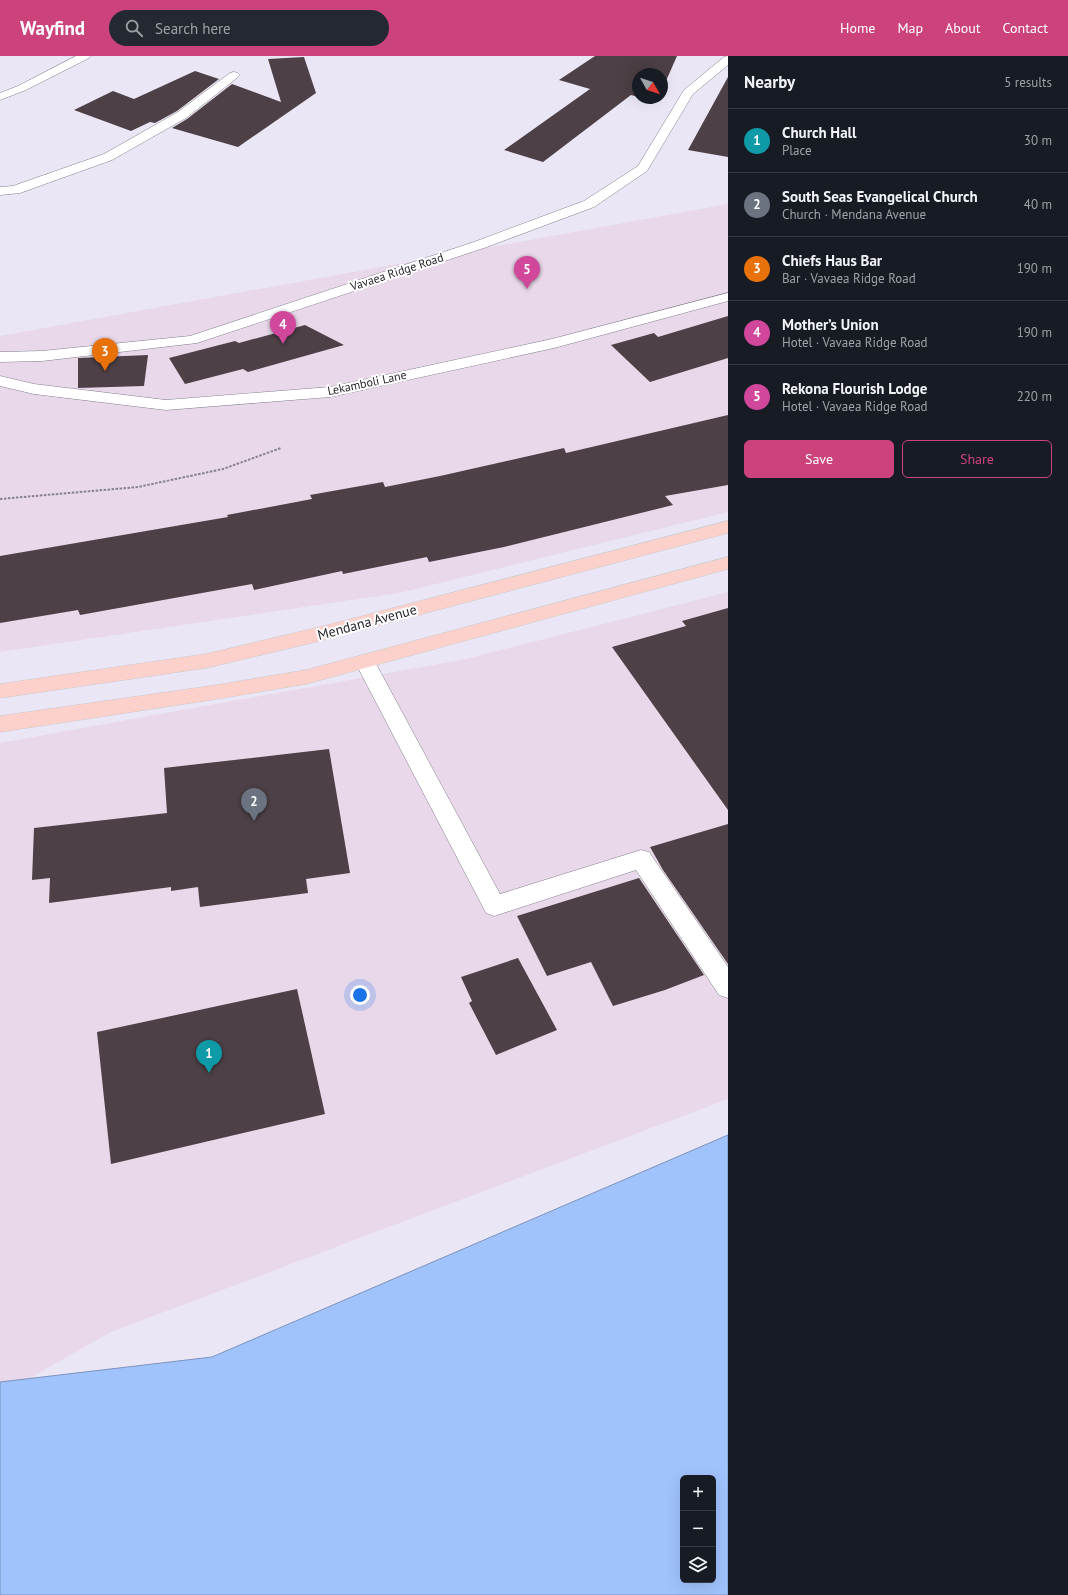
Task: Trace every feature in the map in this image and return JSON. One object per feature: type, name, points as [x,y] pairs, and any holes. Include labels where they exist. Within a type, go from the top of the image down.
[{"type":"main road","name":"Mendana Avenue","points":[[0,691],[206,661],[324,633],[728,528]]},
{"type":"main road","points":[[0,724],[306,677],[728,563]]},
{"type":"street","points":[[0,98],[85,56]]},
{"type":"street","name":"Vavaea Ridge Road","points":[[0,357],[42,356],[192,340],[479,245],[589,204],[643,168],[688,92],[728,59]]},
{"type":"street","points":[[0,191],[15,190],[108,156],[182,115],[234,76]]},
{"type":"street","name":"Lekamboli Lane","points":[[0,381],[34,389],[166,405],[330,392],[554,343],[728,298]]},
{"type":"street","points":[[365,662],[494,906],[640,859],[728,988]]},
{"type":"path","points":[[0,499],[138,487],[223,469],[281,448]]},
{"type":"shaded area","points":[[728,204],[728,512],[399,593],[0,652],[0,336]]},
{"type":"shaded area","points":[[728,592],[728,1099],[111,1332],[0,1395],[0,743],[466,659]]},
{"type":"water","points":[[728,1135],[728,1595],[0,1595],[0,1382],[212,1357]]},
{"type":"building","points":[[595,56],[677,56],[668,76],[668,68],[632,68],[632,95],[543,162],[504,150],[590,89],[559,80]]},
{"type":"building","points":[[304,57],[316,93],[238,147],[172,128],[187,119],[232,84],[281,102],[268,59]]},
{"type":"building","points":[[195,71],[219,79],[177,111],[155,123],[150,122],[131,131],[74,110],[113,91],[134,99]]},
{"type":"building","points":[[728,77],[728,157],[688,150]]},
{"type":"building","points":[[728,316],[728,358],[650,382],[611,345],[654,333],[658,337]]},
{"type":"building","points":[[305,325],[344,345],[248,372],[243,369],[185,384],[169,358],[235,341],[239,343]]},
{"type":"building","points":[[148,355],[144,386],[78,388],[78,358]]},
{"type":"building","points":[[728,415],[728,485],[665,496],[673,505],[504,547],[429,562],[427,557],[343,574],[342,571],[254,590],[252,584],[80,615],[78,610],[0,623],[0,556],[228,517],[227,515],[312,499],[310,495],[383,482],[385,487],[564,448],[566,453]]},
{"type":"building","points":[[728,608],[728,810],[612,647],[686,626],[682,621]]},
{"type":"building","points":[[329,749],[350,873],[306,879],[308,893],[200,907],[198,887],[171,891],[171,887],[49,903],[50,878],[32,880],[34,828],[167,813],[164,768]]},
{"type":"building","points":[[728,824],[728,964],[663,870],[650,847]]},
{"type":"building","points":[[639,878],[704,975],[665,990],[613,1006],[591,962],[547,976],[517,916]]},
{"type":"building","points":[[518,958],[557,1030],[496,1055],[469,1003],[472,1001],[461,977]]},
{"type":"building","points":[[297,989],[325,1114],[111,1164],[97,1032]]},
{"type":"place","name":"Rekona Flourish Lodge","points":[[527,289]]},
{"type":"place","name":"Mother’s Union","points":[[283,344]]},
{"type":"place","name":"Chiefs Haus Bar","points":[[105,371]]},
{"type":"place","name":"South Seas Evangelical Church","points":[[254,821]]},
{"type":"place","name":"Church Hall","points":[[209,1073]]}]
